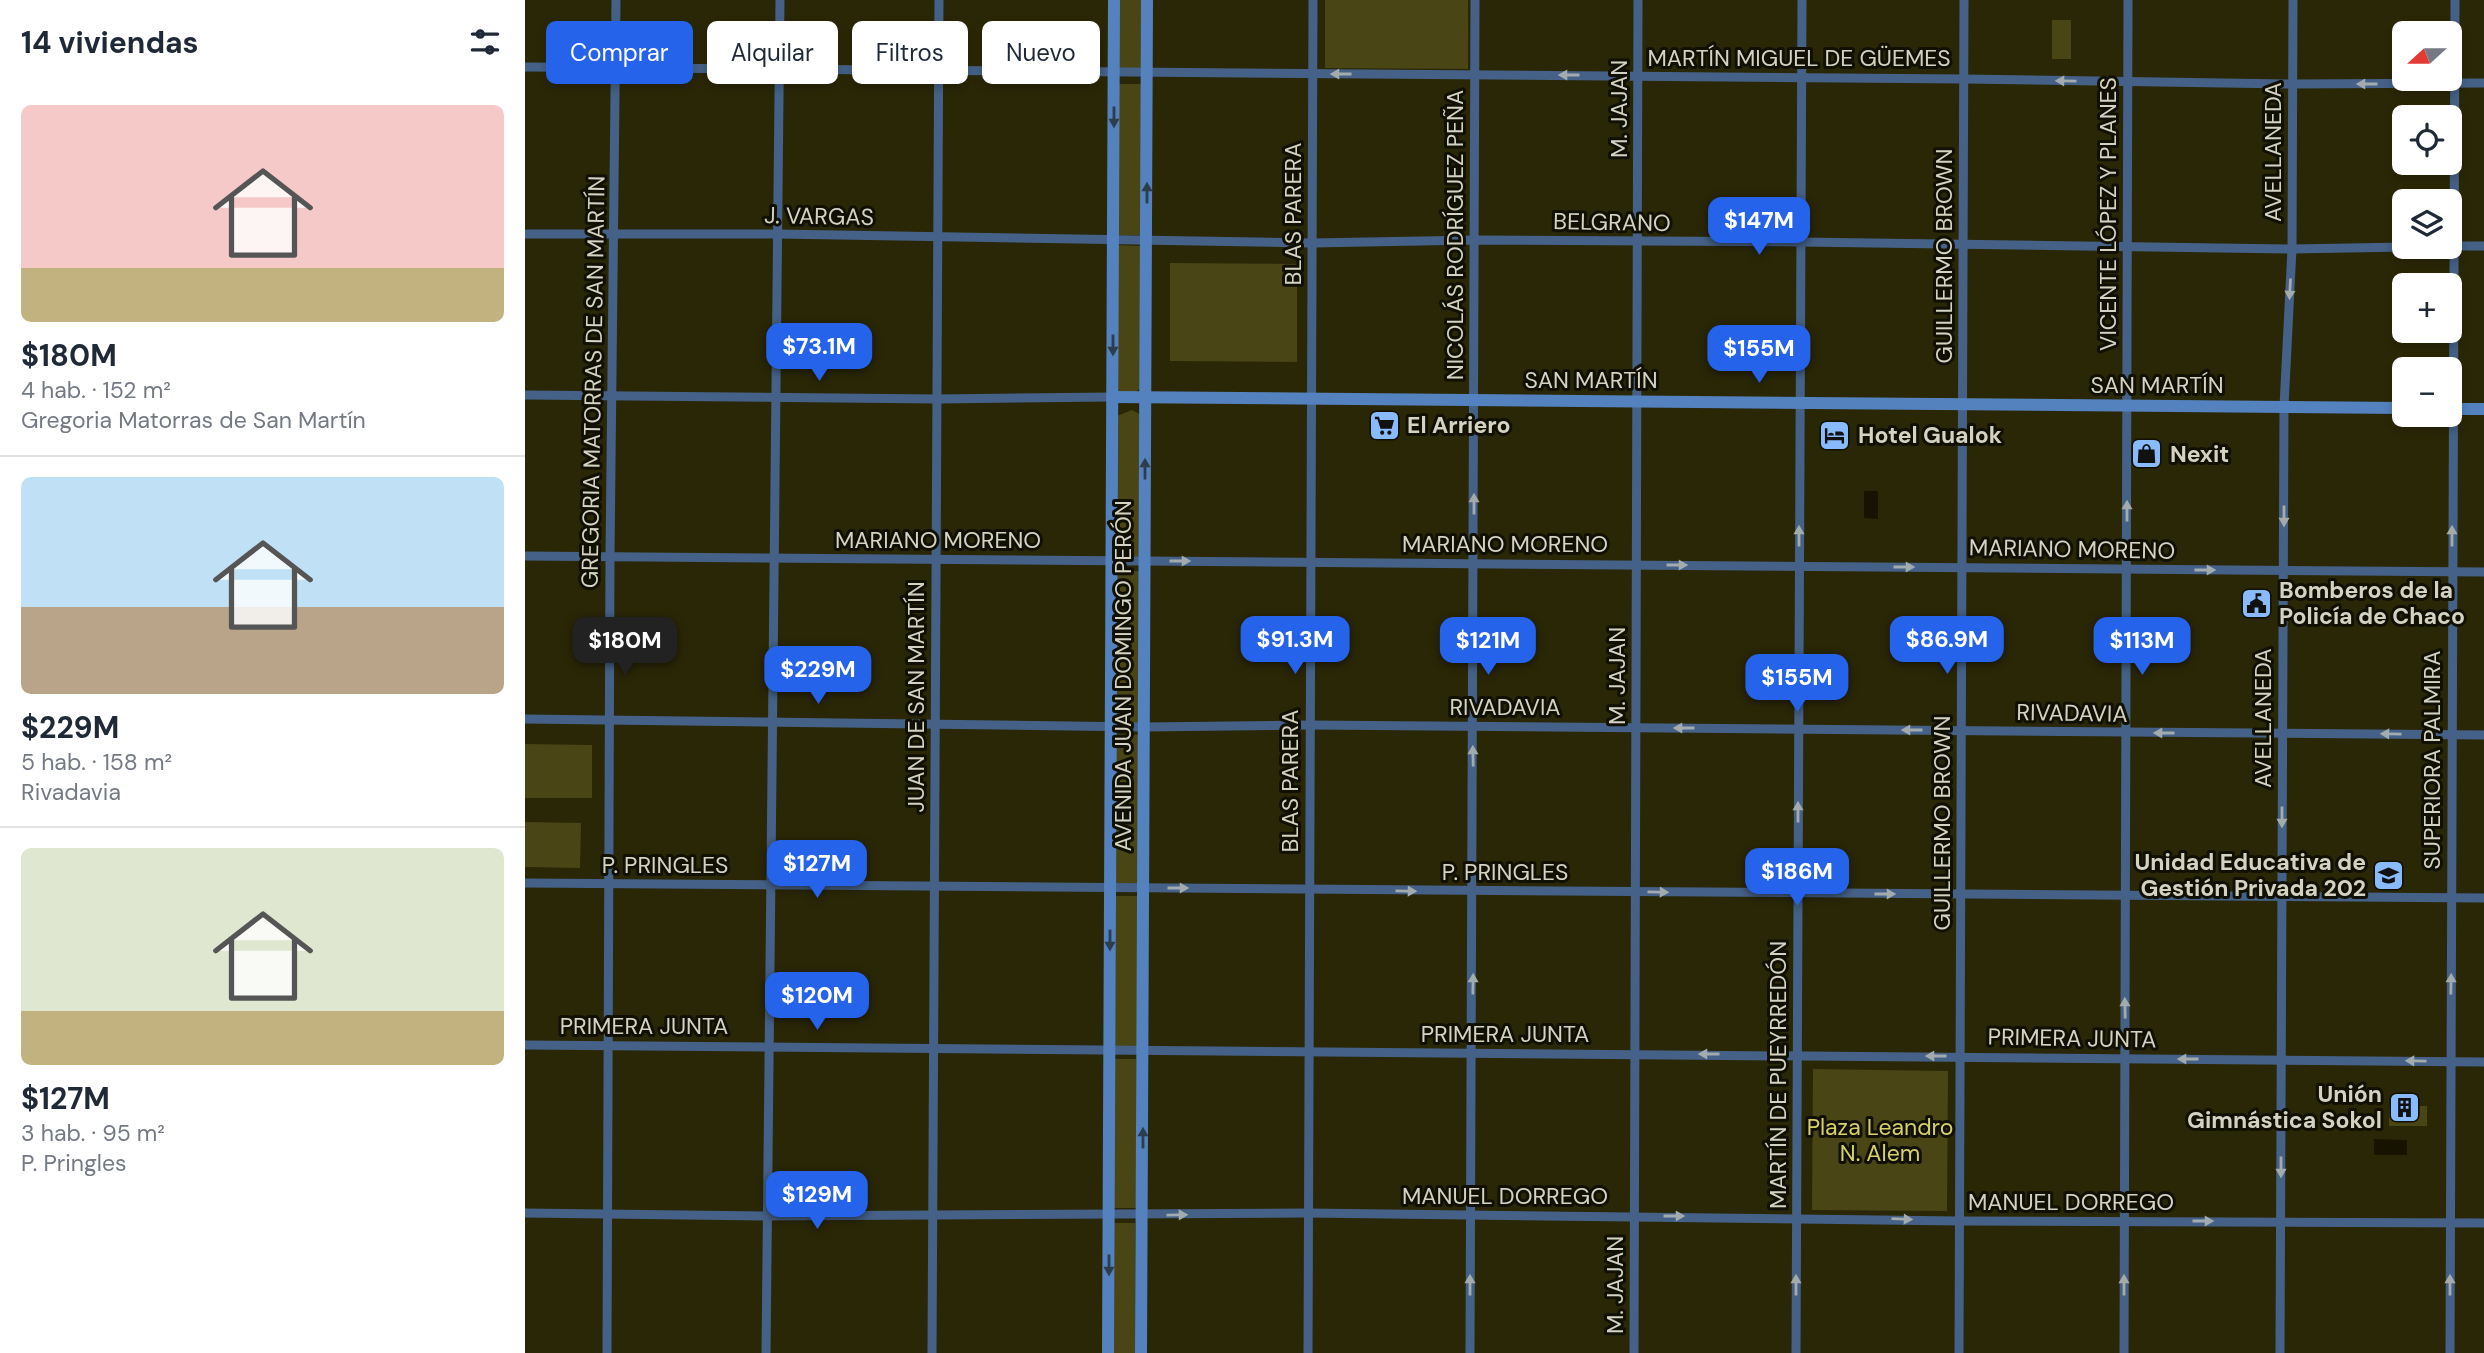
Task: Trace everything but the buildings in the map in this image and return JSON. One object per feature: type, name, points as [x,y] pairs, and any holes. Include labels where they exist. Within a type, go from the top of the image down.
[{"type":"main road","name":"AVENIDA JUAN DOMINGO PERÓN","points":[[1108,1353],[1114,0]]},
{"type":"main road","name":"AVENIDA JUAN DOMINGO PERÓN","points":[[1141,1353],[1147,0]]},
{"type":"main road","name":"SAN MARTÍN","points":[[1112,397],[2392,408]]},
{"type":"main road","points":[[2462,409],[2484,409]]},
{"type":"street","name":"GREGORIA MATORRAS DE SAN MARTÍN","points":[[616,0],[616,21]]},
{"type":"street","points":[[780,0],[780,21]]},
{"type":"street","name":"JUAN DE SAN MARTÍN","points":[[939,0],[939,21]]},
{"type":"street","name":"BLAS PARERA","points":[[1308,1353],[1313,0]]},
{"type":"street","name":"NICOLÁS RODRÍGUEZ PEÑA","points":[[1470,1353],[1474,892],[1472,726],[1475,0]]},
{"type":"street","name":"M. JAJAN","points":[[1634,1353],[1638,0]]},
{"type":"street","name":"MARTÍN DE PUEYRREDÓN","points":[[1795,1353],[1802,0]]},
{"type":"street","name":"GUILLERMO BROWN","points":[[1959,1353],[1964,0]]},
{"type":"street","name":"VICENTE LÓPEZ Y PLANES","points":[[2124,1353],[2128,0]]},
{"type":"street","name":"AVELLANEDA","points":[[2280,1353],[2284,406],[2292,249],[2293,0]]},
{"type":"street","name":"SUPERIORA PALMIRA","points":[[2455,0],[2455,21]]},
{"type":"street","name":"MARTÍN MIGUEL DE GÜEMES","points":[[525,67],[546,67]]},
{"type":"street","name":"MARTÍN MIGUEL DE GÜEMES","points":[[968,70],[2392,83]]},
{"type":"street","name":"MARTÍN MIGUEL DE GÜEMES","points":[[2462,83],[2484,83]]},
{"type":"street","name":"GREGORIA MATORRAS DE SAN MARTÍN","points":[[607,1353],[615,84]]},
{"type":"street","points":[[766,1353],[773,885],[772,558],[779,84]]},
{"type":"street","name":"JUAN DE SAN MARTÍN","points":[[932,1353],[938,84]]},
{"type":"street","name":"SUPERIORA PALMIRA","points":[[2453,189],[2455,91]]},
{"type":"street","name":"J. VARGAS","points":[[525,234],[778,233],[937,238],[1113,239]]},
{"type":"street","name":"BELGRANO","points":[[1113,239],[1312,243],[1474,240],[2126,245],[2292,249],[2392,247]]},
{"type":"street","points":[[2462,246],[2484,246]]},
{"type":"street","name":"SUPERIORA PALMIRA","points":[[2451,357],[2452,259]]},
{"type":"street","points":[[525,395],[1112,397]]},
{"type":"street","name":"SUPERIORA PALMIRA","points":[[2450,1353],[2451,427]]},
{"type":"street","name":"MARIANO MORENO","points":[[525,555],[2484,572]]},
{"type":"street","name":"RIVADAVIA","points":[[525,719],[935,722],[1111,727],[1310,725],[2484,735]]},
{"type":"street","name":"P. PRINGLES","points":[[525,883],[2484,898]]},
{"type":"street","name":"PRIMERA JUNTA","points":[[525,1045],[2484,1062]]},
{"type":"street","name":"MANUEL DORREGO","points":[[525,1213],[767,1216],[1308,1213],[1960,1221],[2280,1220],[2484,1223]]},
{"type":"green space","points":[[1116,0],[1141,0],[1142,69],[1116,69]]},
{"type":"green space","points":[[1325,0],[1468,0],[1468,69],[1325,68]]},
{"type":"green space","points":[[2052,20],[2071,20],[2071,59],[2052,59]]},
{"type":"green space","points":[[1115,84],[1141,84],[1142,235],[1116,235]]},
{"type":"green space","points":[[1116,245],[1141,246],[1140,388],[1135,393],[1119,393],[1116,381]]},
{"type":"green space","points":[[1170,263],[1297,264],[1297,362],[1170,361]]},
{"type":"green space","points":[[1132,410],[1141,415],[1139,558],[1116,557],[1117,416]]},
{"type":"green space","points":[[1116,571],[1141,571],[1140,723],[1116,723]]},
{"type":"green space","points":[[1116,734],[1140,735],[1138,884],[1114,884]]},
{"type":"green space","points":[[525,744],[592,745],[592,798],[525,798]]},
{"type":"green space","points":[[525,822],[581,823],[580,868],[525,867]]},
{"type":"green space","points":[[1116,896],[1140,896],[1138,1047],[1115,1047]]},
{"type":"green space","points":[[1113,1059],[1136,1059],[1136,1208],[1114,1208]]},
{"type":"green space","name":"Plaza Leandro N. Alem","points":[[1813,1069],[1948,1071],[1947,1211],[1812,1210]]},
{"type":"green space","points":[[2389,1106],[2427,1106],[2427,1126],[2389,1126]]},
{"type":"green space","points":[[1113,1223],[1135,1223],[1135,1353],[1113,1353]]},
{"type":"shaded area","points":[[1864,491],[1878,491],[1878,519],[1864,518]]},
{"type":"shaded area","points":[[2374,1139],[2407,1140],[2407,1155],[2374,1155]]},
{"type":"place","name":"El Arriero","points":[[1384,425]]},
{"type":"place","name":"Hotel Gualok","points":[[1835,435]]},
{"type":"place","name":"Nexit","points":[[2147,454]]},
{"type":"place","name":"Bomberos de la Policía de Chaco","points":[[2256,603]]},
{"type":"place","name":"Unidad Educativa de Gestión Privada 202","points":[[2389,875]]},
{"type":"place","name":"Unión Gimnástica Sokol","points":[[2405,1107]]}]
